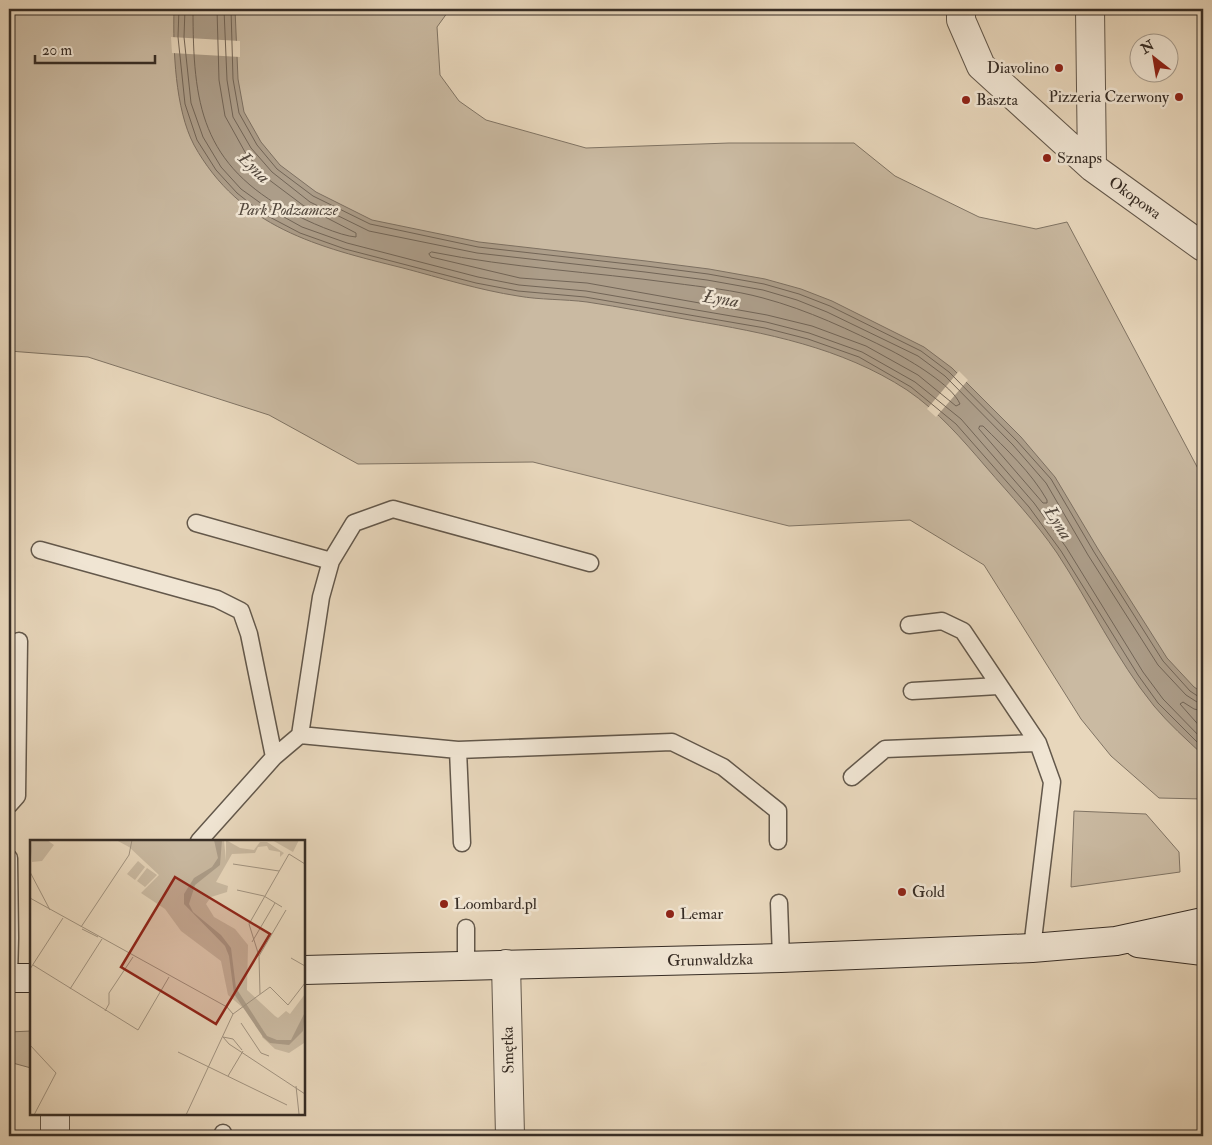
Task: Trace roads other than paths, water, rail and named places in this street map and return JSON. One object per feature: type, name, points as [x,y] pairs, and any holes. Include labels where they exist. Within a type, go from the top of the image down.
[{"type":"street","points":[[1090,9],[1092,167]]},
{"type":"street","name":"Okopowa","points":[[959,13],[981,66],[1092,167],[1203,247]]},
{"type":"street","name":"Grunwaldzka","points":[[305,970],[781,958],[1032,948],[1116,941],[1203,922]]},
{"type":"street","name":"Grunwaldzka","points":[[1116,941],[1203,951]]},
{"type":"street","name":"Smętka","points":[[506,964],[510,1136]]},
{"type":"street","points":[[9,978],[30,978]]},
{"type":"street","points":[[55,1115],[55,1136]]},
{"type":"lane","points":[[200,840],[274,757],[300,735],[321,596],[330,561],[354,524],[393,508],[590,563]]},
{"type":"lane","points":[[196,523],[330,561]]},
{"type":"lane","points":[[40,550],[217,599],[241,611],[249,634],[274,757]]},
{"type":"lane","points":[[909,625],[942,621],[962,632],[1038,743],[1052,782],[1032,948]]},
{"type":"lane","points":[[9,805],[17,796],[20,641]]},
{"type":"lane","points":[[912,691],[998,686]]},
{"type":"lane","points":[[300,735],[458,750],[672,742],[723,767],[778,810],[778,841]]},
{"type":"lane","points":[[852,778],[885,749],[1038,743]]},
{"type":"lane","points":[[458,750],[462,843]]},
{"type":"lane","points":[[9,858],[9,978]]},
{"type":"lane","points":[[780,903],[781,958]]},
{"type":"lane","points":[[466,928],[466,965]]},
{"type":"water","name":"Łyna","points":[[174,9],[235,9],[238,79],[244,112],[261,142],[280,165],[316,192],[372,220],[479,242],[709,269],[765,279],[801,289],[832,301],[924,347],[952,368],[1021,437],[1055,477],[1167,658],[1194,687],[1203,693],[1203,755],[1166,719],[1140,688],[1057,553],[1023,509],[959,436],[939,416],[907,390],[882,375],[829,352],[775,337],[747,330],[613,306],[526,297],[460,284],[341,252],[284,230],[258,215],[234,196],[213,173],[194,145],[179,97],[175,60]]},
{"type":"place","name":"Diavolino","points":[[1059,68]]},
{"type":"place","name":"Pizzeria Czerwony","points":[[1179,97]]},
{"type":"place","name":"Baszta","points":[[966,100]]},
{"type":"place","name":"Sznaps","points":[[1047,158]]},
{"type":"place","name":"Gold","points":[[902,892]]},
{"type":"place","name":"Loombard.pl","points":[[444,904]]},
{"type":"place","name":"Lemar","points":[[670,914]]},
{"type":"park label","name":"Park Podzamcze","points":[[288,210]]}]
